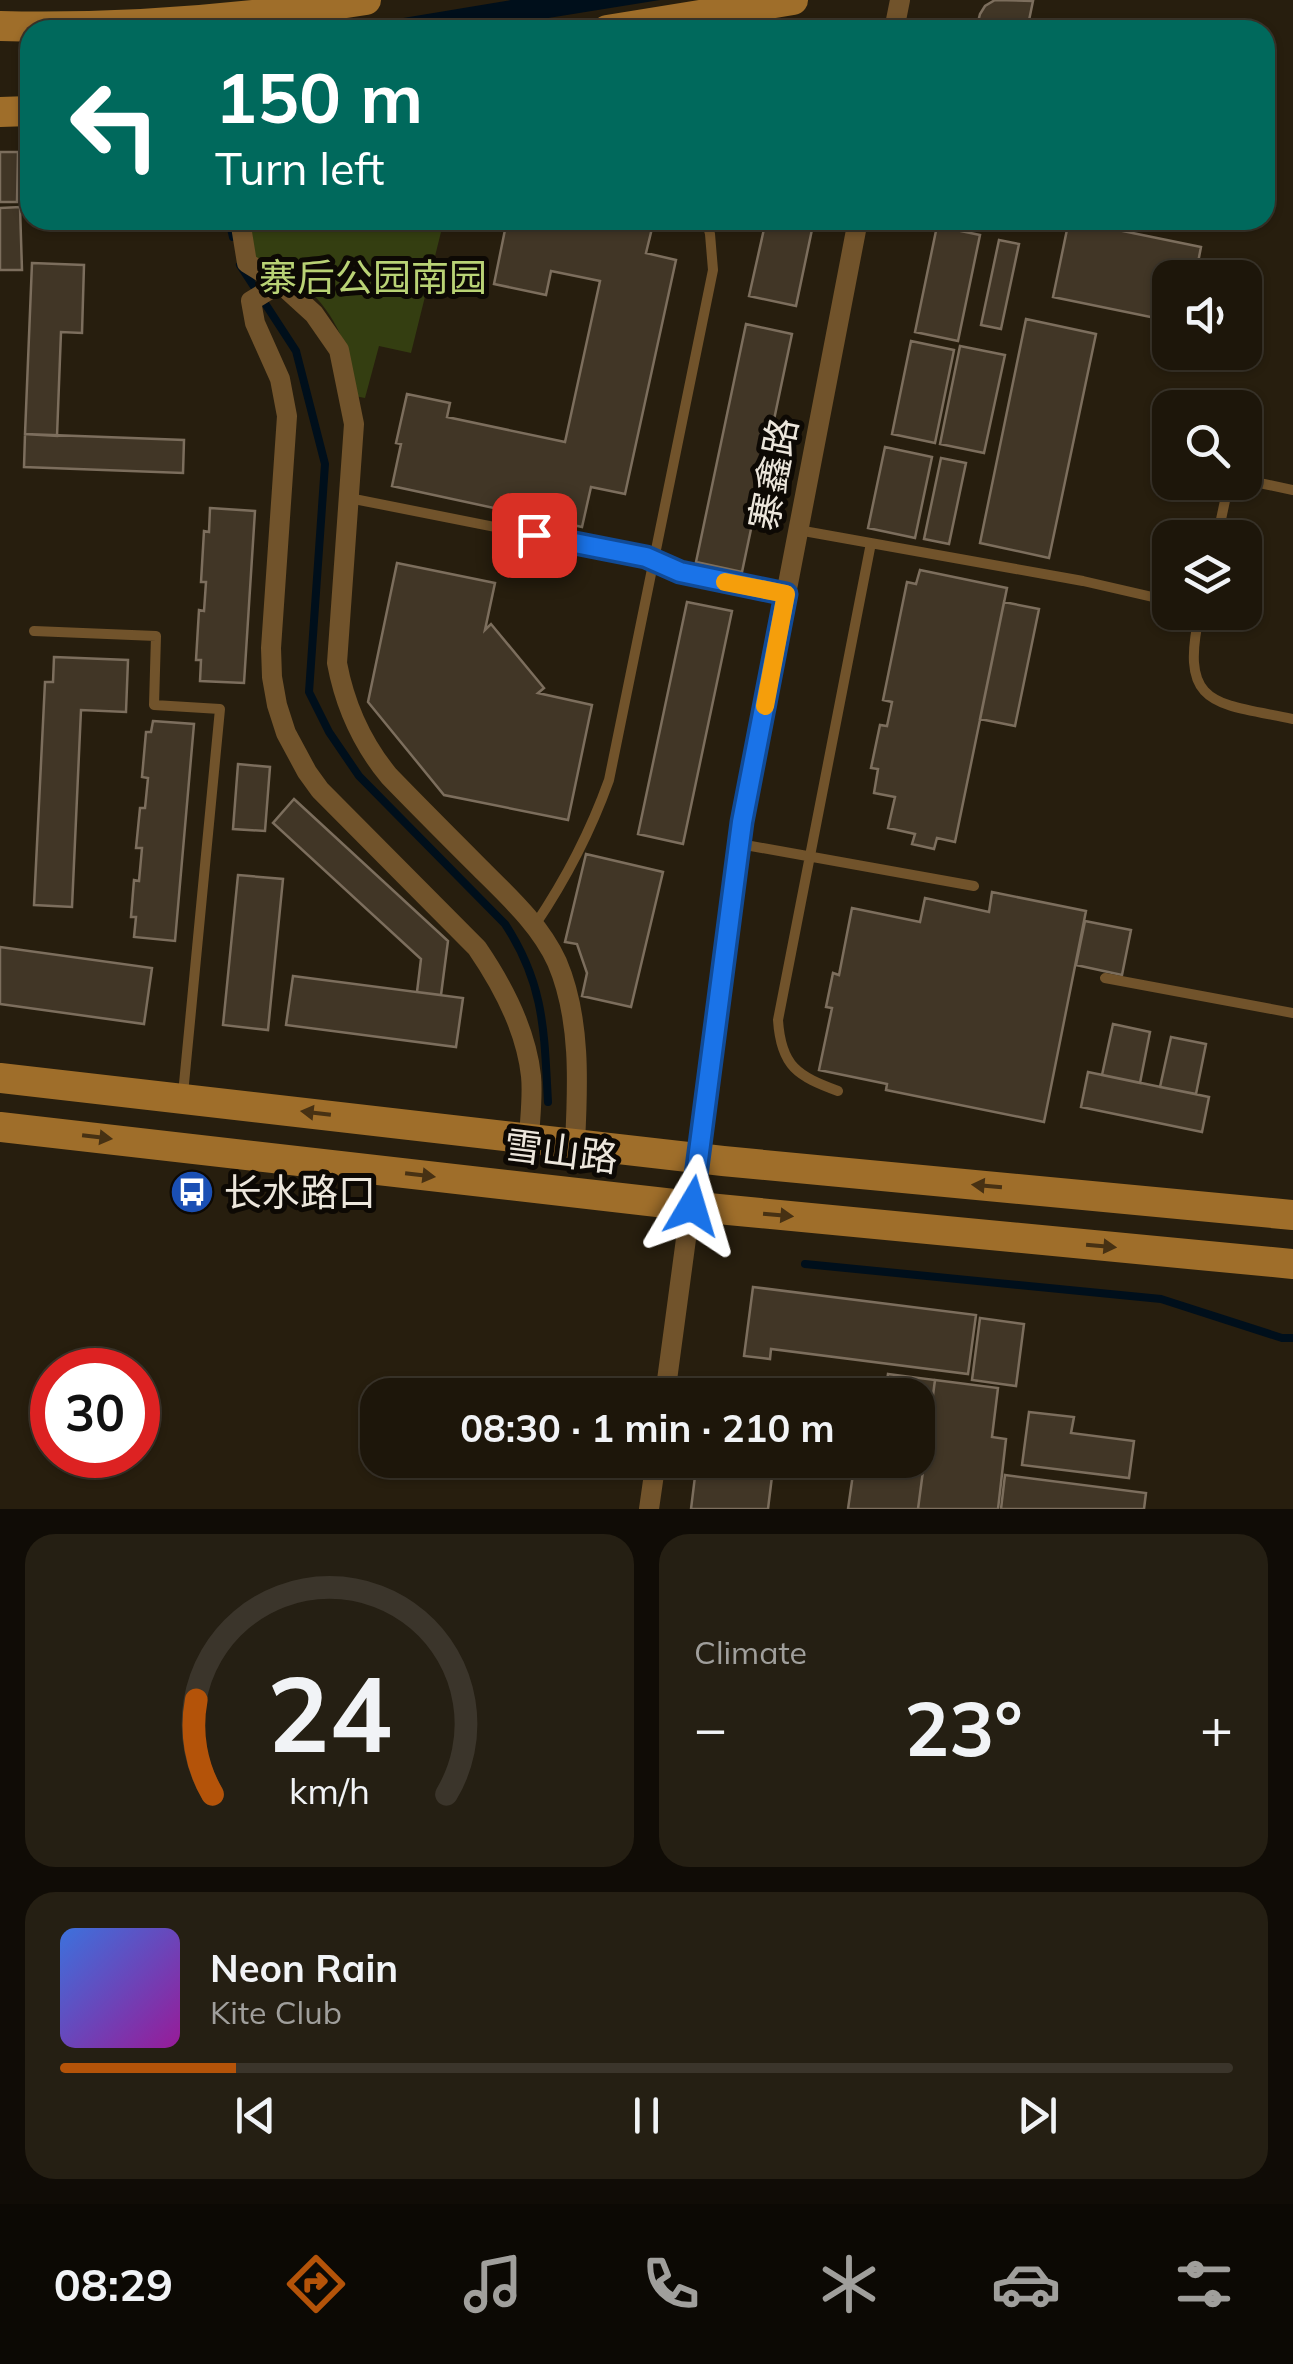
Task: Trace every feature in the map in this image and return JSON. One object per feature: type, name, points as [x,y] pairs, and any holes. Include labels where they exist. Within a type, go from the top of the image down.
[{"type":"main road","points":[[195,20],[366,0]]},
{"type":"main road","points":[[695,20],[793,0]]},
{"type":"main road","name":"雪山路","points":[[0,1078],[698,1158],[1293,1216]]},
{"type":"main road","name":"雪山路","points":[[0,1127],[692,1206],[1293,1264]]},
{"type":"street","points":[[242,230],[247,263],[280,283],[314,314],[338,350],[354,424],[337,663],[351,716],[389,776],[534,925],[552,953],[565,985],[575,1043],[575,1144]]},
{"type":"street","name":"寨鑫路","points":[[668,1378],[740,844],[856,230]]},
{"type":"street","points":[[280,283],[251,301],[280,379],[287,416],[272,648],[277,705],[295,753],[320,790],[478,948],[496,975],[528,1057],[529,1138]]},
{"type":"street","points":[[649,1509],[653,1478]]},
{"type":"lane","points":[[534,925],[572,866],[609,780],[713,270],[709,230]]},
{"type":"lane","points":[[1262,484],[1293,490]]},
{"type":"lane","points":[[348,498],[646,557],[680,572],[786,594]]},
{"type":"lane","points":[[798,530],[1083,581],[1152,598]]},
{"type":"lane","points":[[838,1091],[806,1079],[797,1071],[784,1052],[778,1020],[871,543]]},
{"type":"lane","points":[[1196,630],[1194,676],[1208,696],[1225,705],[1293,720]]},
{"type":"lane","points":[[34,631],[156,636],[154,705],[220,710],[183,1098]]},
{"type":"lane","points":[[740,844],[974,886]]},
{"type":"lane","points":[[1105,978],[1293,1013]]},
{"type":"green space","name":"寨后公园南园","points":[[251,230],[442,230],[411,353],[379,346],[365,398],[355,396],[343,341],[316,297],[294,278],[255,258]]},
{"type":"water","points":[[511,0],[660,0],[536,20],[391,20]]},
{"type":"building","points":[[995,0],[1033,1],[1029,20],[978,20],[985,6]]},
{"type":"building","points":[[0,152],[18,152],[17,202],[0,202]]},
{"type":"building","points":[[20,207],[22,270],[0,270],[0,208]]},
{"type":"building","points":[[505,230],[652,230],[646,253],[676,260],[625,494],[591,487],[582,527],[392,486],[407,394],[450,403],[447,417],[565,442],[600,281],[551,271],[546,295],[494,284]]},
{"type":"building","points":[[764,230],[812,230],[796,306],[749,296]]},
{"type":"building","points":[[936,230],[980,235],[958,341],[915,332]]},
{"type":"building","points":[[1067,230],[1118,230],[1201,247],[1198,260],[1152,260],[1152,317],[1053,297]]},
{"type":"building","points":[[999,240],[1019,244],[1001,329],[981,325]]},
{"type":"building","points":[[32,263],[84,265],[82,333],[61,332],[57,436],[25,434]]},
{"type":"building","points":[[1026,319],[1096,334],[1049,558],[980,543]]},
{"type":"building","points":[[746,324],[792,334],[742,572],[696,562]]},
{"type":"building","points":[[911,341],[954,350],[935,443],[892,434]]},
{"type":"building","points":[[960,346],[1005,355],[984,453],[940,444]]},
{"type":"building","points":[[25,434],[184,440],[183,473],[24,467]]},
{"type":"building","points":[[885,447],[932,457],[915,538],[868,528]]},
{"type":"building","points":[[941,458],[966,463],[949,544],[924,539]]},
{"type":"building","points":[[210,508],[255,511],[244,683],[200,681],[201,660],[196,660],[199,610],[204,611],[206,582],[201,582],[204,531],[209,532]]},
{"type":"building","points":[[397,563],[495,583],[485,630],[491,624],[544,688],[538,693],[592,705],[568,820],[444,795],[368,702]]},
{"type":"building","points":[[920,570],[1007,588],[955,842],[937,838],[934,849],[912,844],[915,834],[888,828],[895,797],[874,793],[878,769],[871,768],[880,725],[887,726],[892,702],[883,700],[907,582],[916,584]]},
{"type":"building","points":[[687,602],[732,611],[683,844],[638,834]]},
{"type":"building","points":[[1004,602],[1039,609],[1015,726],[980,719]]},
{"type":"building","points":[[54,657],[128,660],[126,712],[81,710],[72,907],[34,905],[45,682],[53,682]]},
{"type":"building","points":[[153,721],[194,724],[175,941],[134,937],[136,917],[131,917],[142,848],[136,848],[140,808],[145,808],[148,778],[142,777],[146,732],[151,732]]},
{"type":"building","points":[[238,764],[270,767],[265,831],[233,829]]},
{"type":"building","points":[[294,799],[448,941],[441,995],[417,992],[421,959],[273,823]]},
{"type":"building","points":[[586,854],[663,872],[631,1007],[582,996],[587,973],[577,944],[565,942]]},
{"type":"building","points":[[238,875],[283,879],[268,1030],[223,1025]]},
{"type":"building","points":[[992,892],[1086,911],[1044,1122],[886,1090],[887,1084],[819,1070],[832,1008],[826,1007],[833,973],[839,975],[852,908],[920,922],[925,898],[989,912]]},
{"type":"building","points":[[1085,921],[1131,930],[1122,975],[1076,965]]},
{"type":"building","points":[[0,947],[152,968],[144,1024],[0,1004]]},
{"type":"building","points":[[293,976],[463,998],[456,1047],[286,1025]]},
{"type":"building","points":[[1113,1024],[1150,1032],[1140,1083],[1102,1075]]},
{"type":"building","points":[[1171,1037],[1206,1044],[1196,1094],[1160,1087]]},
{"type":"building","points":[[1088,1072],[1209,1097],[1202,1132],[1081,1107]]},
{"type":"building","points":[[753,1287],[976,1315],[968,1374],[771,1349],[770,1359],[744,1356]]},
{"type":"building","points":[[980,1318],[1024,1324],[1016,1386],[972,1380]]},
{"type":"building","points":[[888,1374],[919,1378],[887,1378]]},
{"type":"building","points":[[935,1380],[998,1388],[992,1437],[1006,1439],[998,1509],[918,1509],[922,1478],[935,1478]]},
{"type":"building","points":[[1029,1412],[1074,1417],[1071,1433],[1134,1441],[1129,1478],[1022,1465]]},
{"type":"building","points":[[1005,1475],[1146,1493],[1144,1509],[1001,1509]]},
{"type":"building","points":[[695,1478],[772,1478],[768,1509],[691,1509]]},
{"type":"building","points":[[852,1478],[922,1478],[918,1509],[848,1509]]},
{"type":"waterway","points":[[231,230],[233,237]]},
{"type":"waterway","points":[[240,265],[296,351],[325,464],[309,692],[329,732],[359,776],[505,924],[518,946],[540,1010],[548,1102]]},
{"type":"waterway","points":[[805,1264],[1161,1299],[1282,1338],[1293,1338]]},
{"type":"slow traffic","points":[[725,582],[786,594],[765,706]]},
{"type":"place","name":"长水路口","points":[[192,1192]]},
{"type":"route","points":[[534,535],[646,557],[680,572],[786,594],[742,822],[692,1206]]}]
